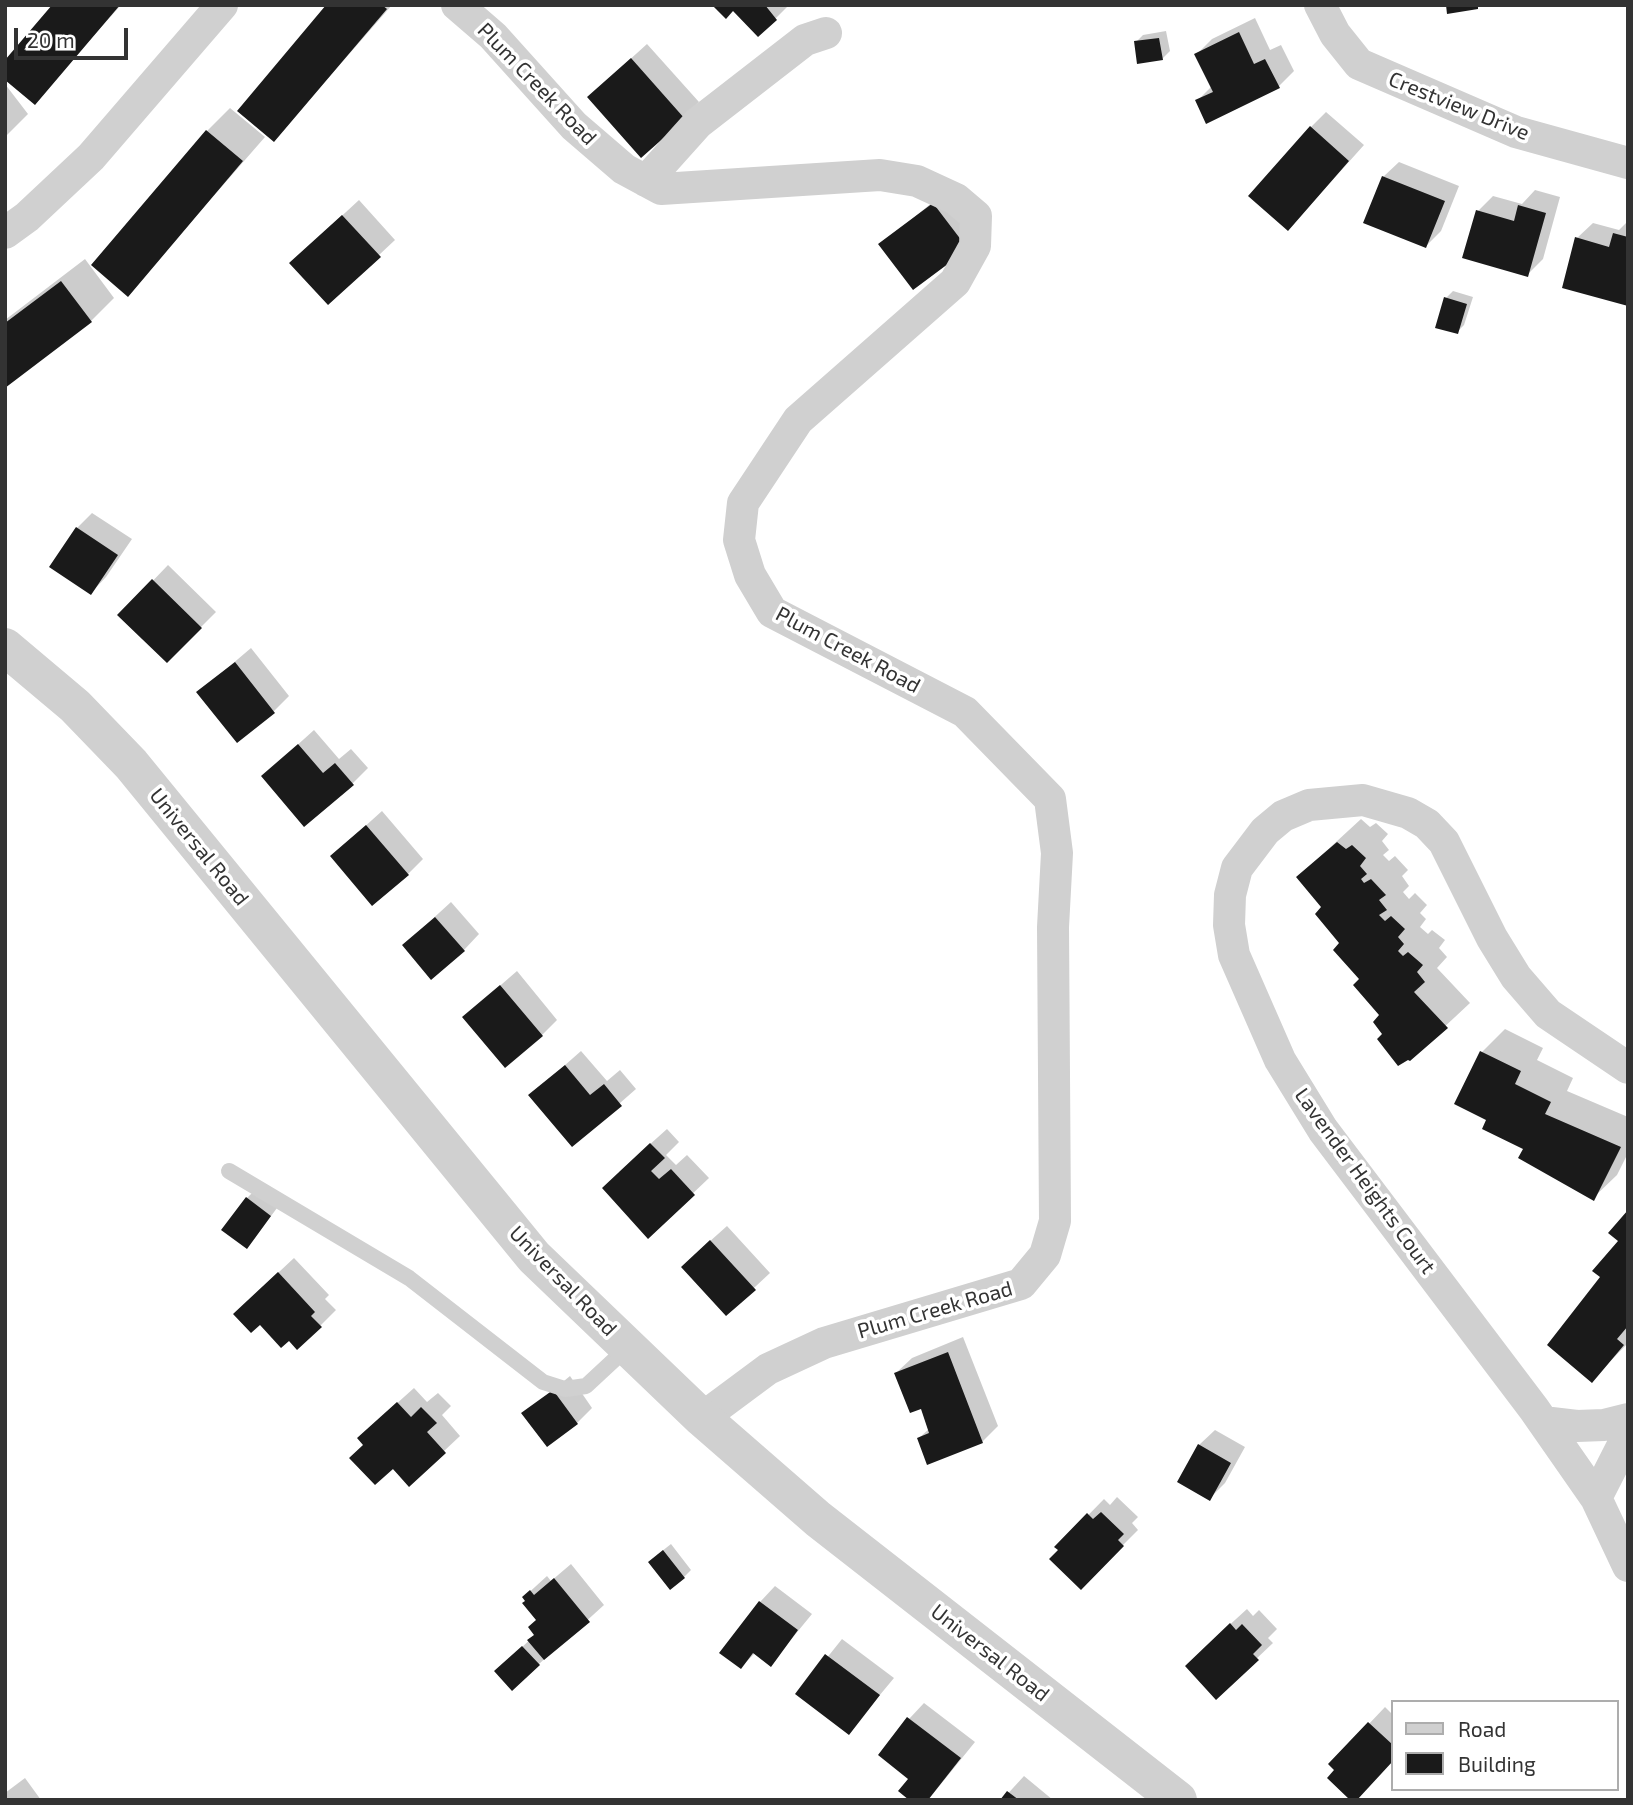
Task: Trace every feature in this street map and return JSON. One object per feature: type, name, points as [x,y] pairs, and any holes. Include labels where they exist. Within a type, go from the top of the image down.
[{"type":"street","points":[[5,233],[27,217],[91,157],[222,5]]},
{"type":"street","name":"Plum Creek Road","points":[[457,5],[493,36],[574,126],[624,169],[661,189],[695,189],[880,175],[916,181],[956,199],[976,216],[975,246],[955,282],[799,420],[743,503],[739,540],[750,575],[772,612],[965,712],[1018,763],[1050,799],[1057,853],[1053,954],[1055,1221],[1045,1255],[1021,1284],[824,1343],[768,1369],[702,1418]]},
{"type":"street","name":"Crestview Drive","points":[[1320,5],[1335,34],[1359,64],[1516,132],[1628,163]]},
{"type":"street","points":[[646,181],[698,123],[805,40],[826,33]]},
{"type":"street","name":"Universal Road","points":[[5,647],[75,706],[131,764],[534,1257],[702,1418],[818,1519],[1178,1800]]},
{"type":"street","name":"Lavender Heights Court","points":[[1628,1068],[1548,1014],[1516,977],[1492,938],[1444,842],[1427,824],[1408,813],[1363,800],[1309,805],[1283,816],[1265,831],[1237,868],[1230,895],[1228,926],[1234,955],[1280,1060],[1323,1130],[1543,1422],[1596,1498],[1628,1566]]},
{"type":"street","points":[[1543,1422],[1577,1426],[1604,1425],[1628,1419]]},
{"type":"street","points":[[1596,1498],[1628,1435]]},
{"type":"lane","points":[[229,1171],[408,1278],[543,1382],[565,1389],[586,1386],[628,1347]]},
{"type":"building","points":[[52,5],[120,5],[35,105],[5,80],[5,60]]},
{"type":"building","points":[[326,5],[382,5],[387,9],[274,142],[237,111]]},
{"type":"building","points":[[712,5],[765,5],[777,20],[758,37],[733,11],[726,19]]},
{"type":"building","points":[[1446,5],[1478,5],[1478,9],[1447,14]]},
{"type":"building","points":[[1239,32],[1254,64],[1265,59],[1280,88],[1206,124],[1195,100],[1213,92],[1194,54]]},
{"type":"building","points":[[1159,38],[1163,60],[1137,64],[1134,41]]},
{"type":"building","points":[[631,58],[685,119],[641,158],[587,97]]},
{"type":"building","points":[[1310,126],[1349,161],[1288,231],[1248,196]]},
{"type":"building","points":[[206,130],[243,161],[128,297],[91,265]]},
{"type":"building","points":[[1382,176],[1445,201],[1426,248],[1363,223]]},
{"type":"building","points":[[933,203],[968,249],[913,290],[878,244]]},
{"type":"building","points":[[1518,205],[1546,213],[1528,277],[1462,258],[1476,210],[1514,221]]},
{"type":"building","points":[[342,215],[381,257],[328,305],[289,263]]},
{"type":"building","points":[[1613,233],[1628,237],[1628,306],[1562,288],[1575,237],[1609,247]]},
{"type":"building","points":[[61,281],[92,322],[5,388],[5,323]]},
{"type":"building","points":[[1444,297],[1467,304],[1458,334],[1435,328]]},
{"type":"building","points":[[76,527],[118,555],[91,595],[49,567]]},
{"type":"building","points":[[152,579],[202,628],[167,663],[117,615]]},
{"type":"building","points":[[235,662],[275,713],[237,743],[196,692]]},
{"type":"building","points":[[298,744],[323,773],[335,763],[354,785],[304,827],[261,776]]},
{"type":"building","points":[[366,825],[409,875],[372,906],[330,856]]},
{"type":"building","points":[[1337,842],[1346,849],[1352,845],[1366,858],[1360,866],[1367,874],[1361,879],[1364,883],[1371,879],[1386,895],[1379,900],[1387,910],[1379,915],[1385,921],[1391,916],[1405,929],[1398,937],[1404,944],[1398,951],[1403,956],[1408,952],[1423,965],[1417,972],[1425,982],[1414,992],[1448,1028],[1410,1061],[1398,1066],[1377,1039],[1382,1034],[1373,1022],[1379,1015],[1353,985],[1359,979],[1333,950],[1339,943],[1315,914],[1321,907],[1296,877]]},
{"type":"building","points":[[435,917],[465,951],[431,980],[402,945]]},
{"type":"building","points":[[500,985],[543,1036],[505,1068],[462,1017]]},
{"type":"building","points":[[1480,1051],[1521,1071],[1515,1084],[1551,1102],[1545,1114],[1621,1147],[1594,1201],[1518,1158],[1523,1149],[1482,1129],[1486,1120],[1454,1104]]},
{"type":"building","points":[[565,1065],[590,1095],[604,1084],[622,1106],[572,1147],[528,1095]]},
{"type":"building","points":[[650,1143],[665,1158],[651,1171],[659,1179],[671,1169],[695,1195],[648,1239],[602,1188]]},
{"type":"building","points":[[246,1197],[271,1216],[247,1249],[221,1230]]},
{"type":"building","points":[[1628,1210],[1628,1326],[1617,1339],[1624,1345],[1592,1383],[1547,1345],[1600,1277],[1592,1271],[1618,1241],[1608,1233]]},
{"type":"building","points":[[710,1240],[756,1290],[726,1316],[681,1267]]},
{"type":"building","points":[[278,1272],[315,1312],[311,1316],[322,1327],[297,1350],[289,1341],[281,1348],[260,1325],[251,1333],[233,1314]]},
{"type":"building","points":[[948,1352],[983,1443],[927,1465],[917,1438],[929,1433],[921,1409],[910,1413],[894,1373]]},
{"type":"building","points":[[553,1390],[578,1424],[547,1447],[521,1413]]},
{"type":"building","points":[[397,1402],[411,1417],[421,1407],[437,1423],[427,1432],[446,1453],[409,1487],[393,1469],[375,1485],[349,1458],[363,1445],[357,1438]]},
{"type":"building","points":[[1198,1444],[1231,1463],[1210,1501],[1177,1482]]},
{"type":"building","points":[[1101,1512],[1124,1534],[1118,1540],[1124,1546],[1081,1590],[1049,1559],[1058,1550],[1054,1547],[1087,1513],[1093,1519]]},
{"type":"building","points":[[663,1550],[685,1578],[670,1590],[648,1562]]},
{"type":"building","points":[[554,1578],[590,1622],[544,1660],[527,1640],[534,1635],[528,1627],[536,1620],[522,1603],[525,1601],[522,1597],[530,1590],[534,1595]]},
{"type":"building","points":[[759,1601],[798,1630],[771,1667],[753,1653],[741,1669],[719,1653]]},
{"type":"building","points":[[1230,1623],[1236,1630],[1242,1624],[1262,1645],[1253,1654],[1259,1660],[1216,1700],[1185,1666]]},
{"type":"building","points":[[522,1646],[540,1665],[512,1691],[494,1671]]},
{"type":"building","points":[[825,1654],[880,1695],[849,1735],[795,1694]]},
{"type":"building","points":[[907,1717],[961,1758],[928,1800],[909,1800],[898,1791],[908,1779],[878,1755]]},
{"type":"building","points":[[1368,1722],[1392,1744],[1392,1762],[1357,1800],[1350,1800],[1327,1778],[1334,1770],[1328,1764]]},
{"type":"building","points":[[1007,1791],[1019,1800],[1000,1800]]}]
